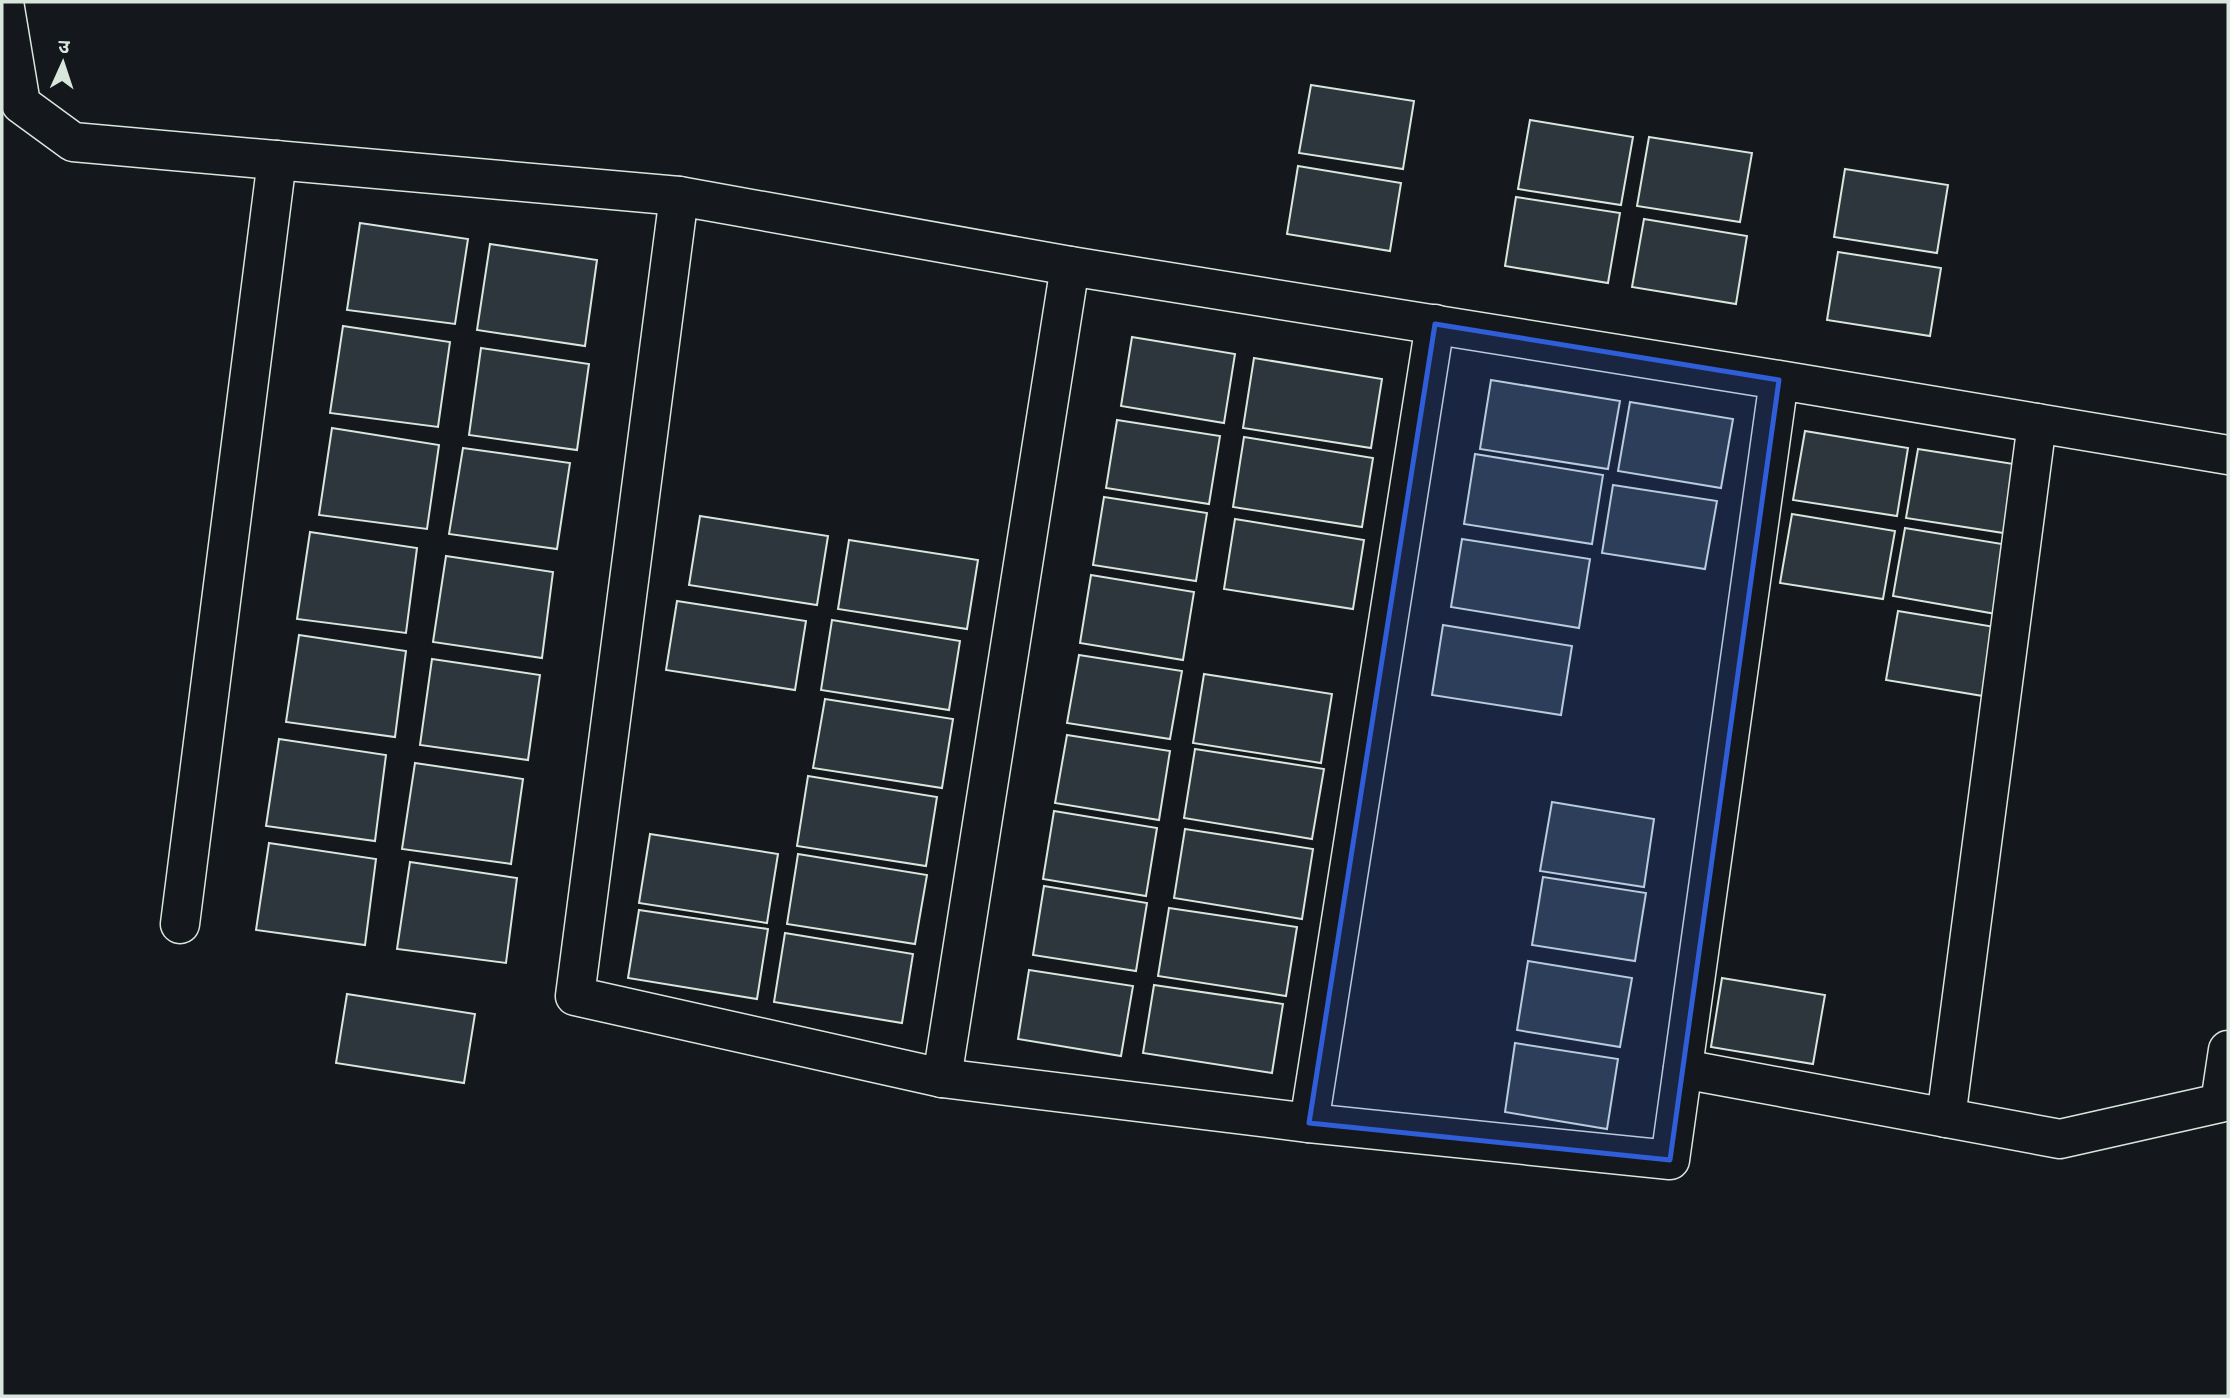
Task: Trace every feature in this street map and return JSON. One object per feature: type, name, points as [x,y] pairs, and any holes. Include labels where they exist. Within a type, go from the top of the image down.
[{"type":"street","points":[[4,2],[21,104],[73,142],[679,196],[1070,266],[2228,455]]},
{"type":"street","points":[[180,924],[277,160]]},
{"type":"street","points":[[679,196],[575,996],[942,1078],[1309,1123],[1670,1160],[1779,380]]},
{"type":"street","points":[[942,1078],[1070,266]]},
{"type":"street","points":[[1309,1123],[1435,324]]},
{"type":"street","points":[[1946,1118],[2037,423]]},
{"type":"street","points":[[1683,1069],[2060,1139],[2220,1102],[2228,1050]]},
{"type":"highlighted area","points":[[1435,324],[1779,380],[1670,1160],[1309,1123]]},
{"type":"building","points":[[1311,85],[1414,101],[1403,169],[1299,153]]},
{"type":"building","points":[[1530,120],[1633,137],[1621,205],[1518,189]]},
{"type":"building","points":[[1649,137],[1752,153],[1740,222],[1637,206]]},
{"type":"building","points":[[1298,166],[1401,183],[1390,251],[1287,234]]},
{"type":"building","points":[[1845,169],[1948,185],[1937,253],[1834,237]]},
{"type":"building","points":[[1516,197],[1620,213],[1608,283],[1505,266]]},
{"type":"building","points":[[1644,219],[1747,236],[1736,304],[1632,287]]},
{"type":"building","points":[[360,223],[468,239],[455,324],[347,310]]},
{"type":"building","points":[[490,244],[597,260],[585,346],[477,330]]},
{"type":"building","points":[[1838,252],[1941,268],[1930,336],[1827,320]]},
{"type":"building","points":[[343,326],[450,342],[438,427],[330,413]]},
{"type":"building","points":[[1132,337],[1235,354],[1224,423],[1121,406]]},
{"type":"building","points":[[481,348],[589,364],[577,450],[469,435]]},
{"type":"building","points":[[1254,358],[1382,379],[1371,448],[1243,428]]},
{"type":"building","points":[[1491,380],[1620,401],[1608,469],[1480,449]]},
{"type":"building","points":[[1630,402],[1733,419],[1721,488],[1618,471]]},
{"type":"building","points":[[1117,420],[1220,436],[1209,504],[1106,488]]},
{"type":"building","points":[[332,428],[439,445],[427,529],[319,515]]},
{"type":"building","points":[[1805,431],[1908,448],[1897,516],[1793,500]]},
{"type":"building","points":[[1244,437],[1373,458],[1362,527],[1233,507]]},
{"type":"building","points":[[463,448],[570,463],[557,549],[449,534]]},
{"type":"building","points":[[1918,449],[2020,465],[2010,534],[1906,518]]},
{"type":"building","points":[[1475,454],[1603,475],[1592,544],[1464,524]]},
{"type":"building","points":[[1613,485],[1717,501],[1705,569],[1602,553]]},
{"type":"building","points":[[1104,497],[1207,513],[1196,581],[1093,565]]},
{"type":"building","points":[[1792,514],[1895,531],[1883,599],[1780,583]]},
{"type":"building","points":[[700,516],[828,536],[817,605],[689,585]]},
{"type":"building","points":[[1235,519],[1364,540],[1353,609],[1224,589]]},
{"type":"building","points":[[1905,528],[2008,545],[1996,614],[1893,596]]},
{"type":"building","points":[[310,532],[417,548],[406,633],[297,619]]},
{"type":"building","points":[[1462,539],[1590,559],[1579,628],[1451,607]]},
{"type":"building","points":[[849,540],[978,560],[967,629],[838,609]]},
{"type":"building","points":[[446,556],[553,572],[542,658],[433,642]]},
{"type":"building","points":[[1091,575],[1194,592],[1183,660],[1080,643]]},
{"type":"building","points":[[677,601],[806,621],[795,690],[666,670]]},
{"type":"building","points":[[1898,611],[2001,628],[1989,697],[1886,680]]},
{"type":"building","points":[[832,620],[960,641],[949,710],[821,690]]},
{"type":"building","points":[[1443,625],[1572,646],[1561,715],[1432,695]]},
{"type":"building","points":[[299,635],[406,651],[395,737],[286,722]]},
{"type":"building","points":[[1079,655],[1182,671],[1170,739],[1067,723]]},
{"type":"building","points":[[432,659],[540,675],[528,760],[420,745]]},
{"type":"building","points":[[1204,674],[1332,694],[1321,763],[1193,743]]},
{"type":"building","points":[[825,699],[953,719],[942,788],[813,768]]},
{"type":"building","points":[[1067,735],[1170,751],[1159,820],[1055,803]]},
{"type":"building","points":[[279,739],[386,755],[375,841],[266,826]]},
{"type":"building","points":[[1195,749],[1324,769],[1312,839],[1184,818]]},
{"type":"building","points":[[415,763],[523,779],[511,864],[402,849]]},
{"type":"building","points":[[808,776],[937,797],[926,866],[797,846]]},
{"type":"building","points":[[1552,802],[1654,819],[1644,887],[1540,871]]},
{"type":"building","points":[[1054,811],[1157,828],[1146,896],[1043,879]]},
{"type":"building","points":[[1185,829],[1313,849],[1302,919],[1174,898]]},
{"type":"building","points":[[650,834],[778,854],[767,923],[639,903]]},
{"type":"building","points":[[269,843],[376,859],[365,945],[256,930]]},
{"type":"building","points":[[798,854],[927,875],[915,944],[787,924]]},
{"type":"building","points":[[410,862],[517,878],[506,963],[397,949]]},
{"type":"building","points":[[1543,877],[1646,893],[1635,961],[1532,945]]},
{"type":"building","points":[[1044,886],[1147,903],[1136,971],[1033,955]]},
{"type":"building","points":[[1169,908],[1297,927],[1286,996],[1158,976]]},
{"type":"building","points":[[639,910],[768,929],[757,999],[628,978]]},
{"type":"building","points":[[785,933],[913,954],[902,1023],[774,1002]]},
{"type":"building","points":[[1528,961],[1632,978],[1620,1047],[1517,1030]]},
{"type":"building","points":[[1029,970],[1133,986],[1121,1056],[1018,1039]]},
{"type":"building","points":[[1722,978],[1825,995],[1813,1064],[1711,1047]]},
{"type":"building","points":[[1154,985],[1283,1004],[1272,1073],[1143,1053]]},
{"type":"building","points":[[347,994],[475,1014],[464,1083],[336,1063]]},
{"type":"building","points":[[1515,1043],[1618,1059],[1607,1129],[1505,1112]]}]
